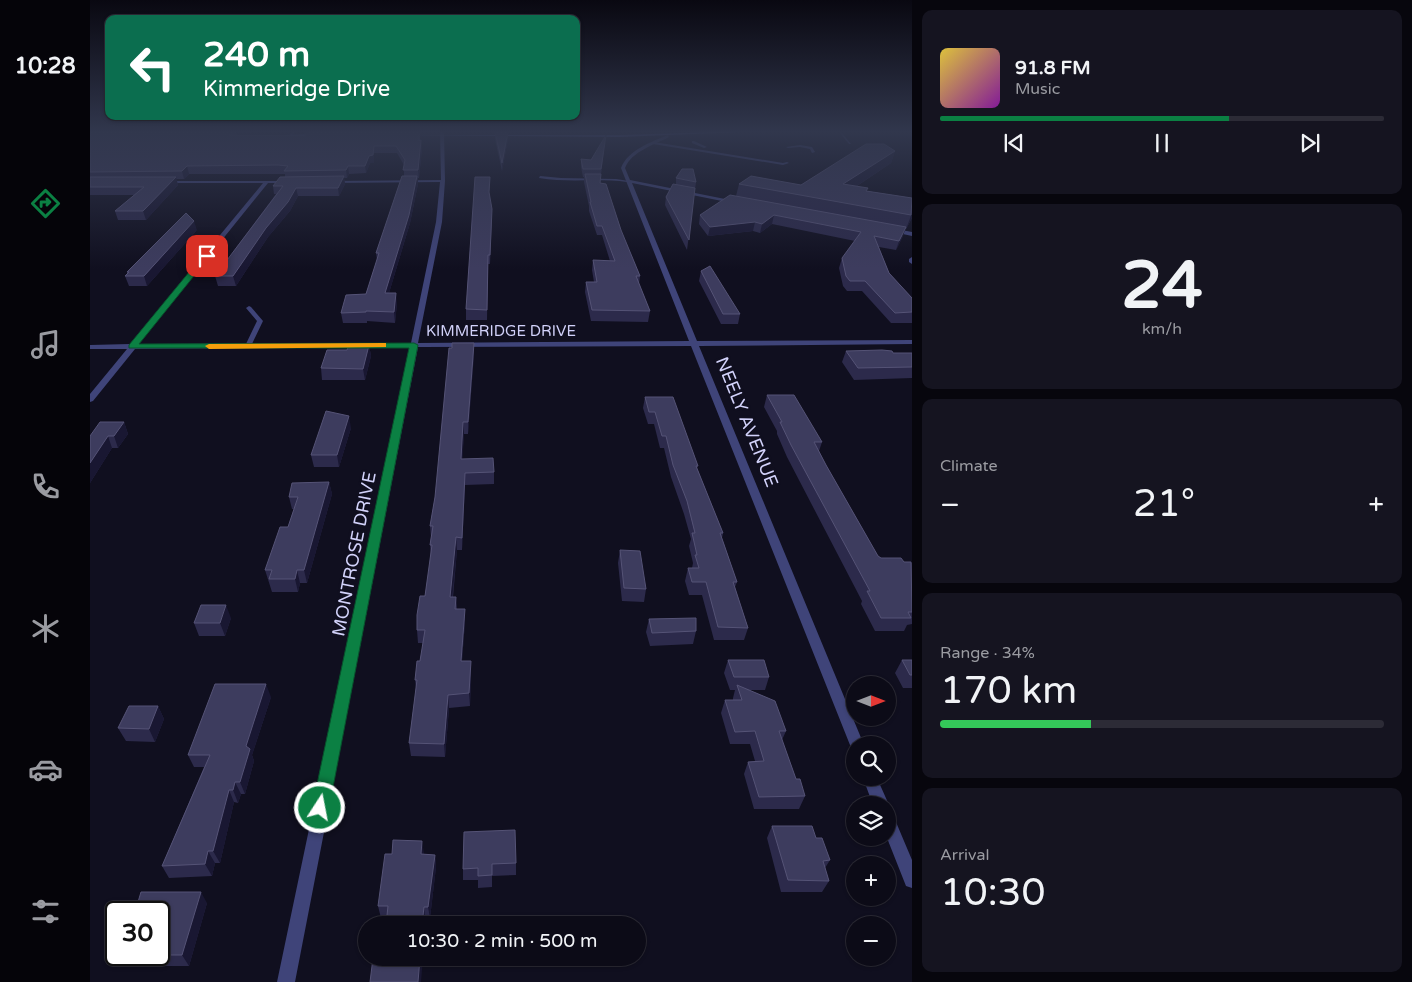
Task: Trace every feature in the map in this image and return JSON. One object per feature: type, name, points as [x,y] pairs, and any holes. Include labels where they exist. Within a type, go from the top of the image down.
[{"type":"street","name":"MONTROSE DRIVE","points":[[286,982],[439,222],[443,178]]},
{"type":"street","name":"NEELY AVENUE","points":[[626,178],[853,736]]},
{"type":"street","points":[[322,182],[443,181]]},
{"type":"street","points":[[627,181],[741,202]]},
{"type":"street","points":[[159,182],[295,182]]},
{"type":"street","points":[[90,399],[267,182]]},
{"type":"street","points":[[884,229],[912,234]]},
{"type":"street","name":"KIMMERIDGE DRIVE","points":[[90,347],[912,342]]},
{"type":"street","points":[[896,840],[912,880]]},
{"type":"lane","points":[[547,178],[627,181]]},
{"type":"lane","points":[[248,346],[260,320],[249,308]]},
{"type":"building","points":[[90,178],[175,178],[143,211],[115,211],[144,187],[90,187]]},
{"type":"building","points":[[279,178],[343,178],[338,188],[296,188],[288,202],[266,228],[233,276],[215,276],[283,186],[273,186]]},
{"type":"building","points":[[401,178],[417,178],[409,215],[385,293],[396,293],[394,312],[366,311],[341,313],[346,295],[366,294],[379,253],[376,253]]},
{"type":"building","points":[[475,178],[490,178],[489,192],[492,209],[490,255],[488,255],[487,310],[466,309]]},
{"type":"building","points":[[586,178],[601,178],[600,183],[606,184],[621,230],[640,276],[636,276],[650,311],[592,310],[586,282],[597,282],[593,260],[615,261],[602,226],[597,226]]},
{"type":"building","points":[[676,178],[695,178],[696,182]]},
{"type":"building","points":[[748,178],[761,178],[801,185],[812,178],[853,178],[843,184],[868,188],[866,191],[912,198],[911,215],[739,184]]},
{"type":"building","points":[[673,184],[695,188],[689,240],[666,197]]},
{"type":"building","points":[[730,195],[906,227],[899,241],[874,236],[889,273],[912,298],[912,312],[895,313],[865,281],[850,281],[846,276],[842,258],[861,232],[774,215],[762,224],[755,222],[710,227],[700,215]]},
{"type":"building","points":[[186,213],[194,221],[144,276],[125,276],[129,272],[127,272]]},
{"type":"building","points":[[710,266],[740,314],[723,314],[701,271]]},
{"type":"building","points":[[452,343],[474,343],[468,422],[463,422],[461,459],[493,458],[494,472],[465,473],[462,538],[456,537],[450,597],[456,597],[455,609],[465,609],[461,661],[471,661],[469,693],[448,695],[444,744],[409,743],[417,680],[415,680],[417,661],[420,661],[425,630],[417,630],[417,615],[420,596],[425,596],[432,545],[430,545],[433,526],[430,526],[435,497],[449,348],[452,348]]},
{"type":"building","points":[[349,345],[369,345],[363,369],[321,368],[327,350],[347,350]]},
{"type":"building","points":[[846,351],[892,351],[893,353],[912,353],[912,367],[858,368]]},
{"type":"building","points":[[767,395],[794,395],[822,442],[814,442],[826,465],[878,556],[881,558],[901,558],[904,562],[911,562],[912,612],[908,612],[911,618],[881,618],[867,591],[870,591],[791,445],[780,422],[782,422]]},
{"type":"building","points":[[645,397],[673,397],[698,466],[696,466],[723,533],[720,533],[737,582],[733,582],[748,628],[718,627],[706,582],[692,582],[688,568],[699,568],[692,533],[695,533],[687,501],[673,465],[666,436],[662,436],[655,412],[649,412]]},
{"type":"building","points":[[326,411],[349,416],[337,455],[311,455]]},
{"type":"building","points":[[100,422],[124,422],[114,436],[108,436],[90,463],[90,436]]},
{"type":"building","points":[[329,482],[304,570],[297,570],[295,579],[269,579],[272,570],[265,570],[280,527],[288,527],[298,497],[289,497],[292,483]]},
{"type":"building","points":[[620,550],[640,551],[646,589],[624,588]]},
{"type":"building","points":[[201,605],[226,605],[220,623],[194,623]]},
{"type":"building","points":[[696,618],[696,631],[652,633],[649,619]]},
{"type":"building","points":[[728,660],[764,660],[769,677],[734,677]]},
{"type":"building","points":[[902,660],[912,660],[912,675],[910,675]]},
{"type":"building","points":[[215,684],[266,684],[246,746],[250,749],[240,782],[235,782],[233,790],[229,790],[213,851],[208,851],[205,864],[162,866],[210,755],[188,755]]},
{"type":"building","points":[[737,685],[775,701],[786,731],[779,731],[796,779],[800,779],[805,796],[759,797],[748,762],[764,761],[755,731],[735,732],[725,700],[742,700]]},
{"type":"building","points":[[129,706],[158,706],[149,729],[118,728]]},
{"type":"building","points":[[772,826],[812,826],[816,838],[822,838],[830,860],[823,861],[829,881],[788,880]]},
{"type":"building","points":[[515,830],[516,863],[492,864],[492,875],[478,876],[478,868],[463,869],[464,832]]},
{"type":"building","points":[[393,840],[422,841],[421,854],[435,855],[428,907],[424,907],[423,916],[387,916],[388,906],[378,906],[385,854],[392,854]]},
{"type":"building","points":[[141,892],[201,892],[182,955],[170,955],[170,901],[138,901]]},
{"type":"building","points":[[372,966],[419,966],[418,982],[370,982]]},
{"type":"slow traffic","points":[[209,346],[383,345]]},
{"type":"route","points":[[207,256],[132,347],[414,345],[320,808]]}]
